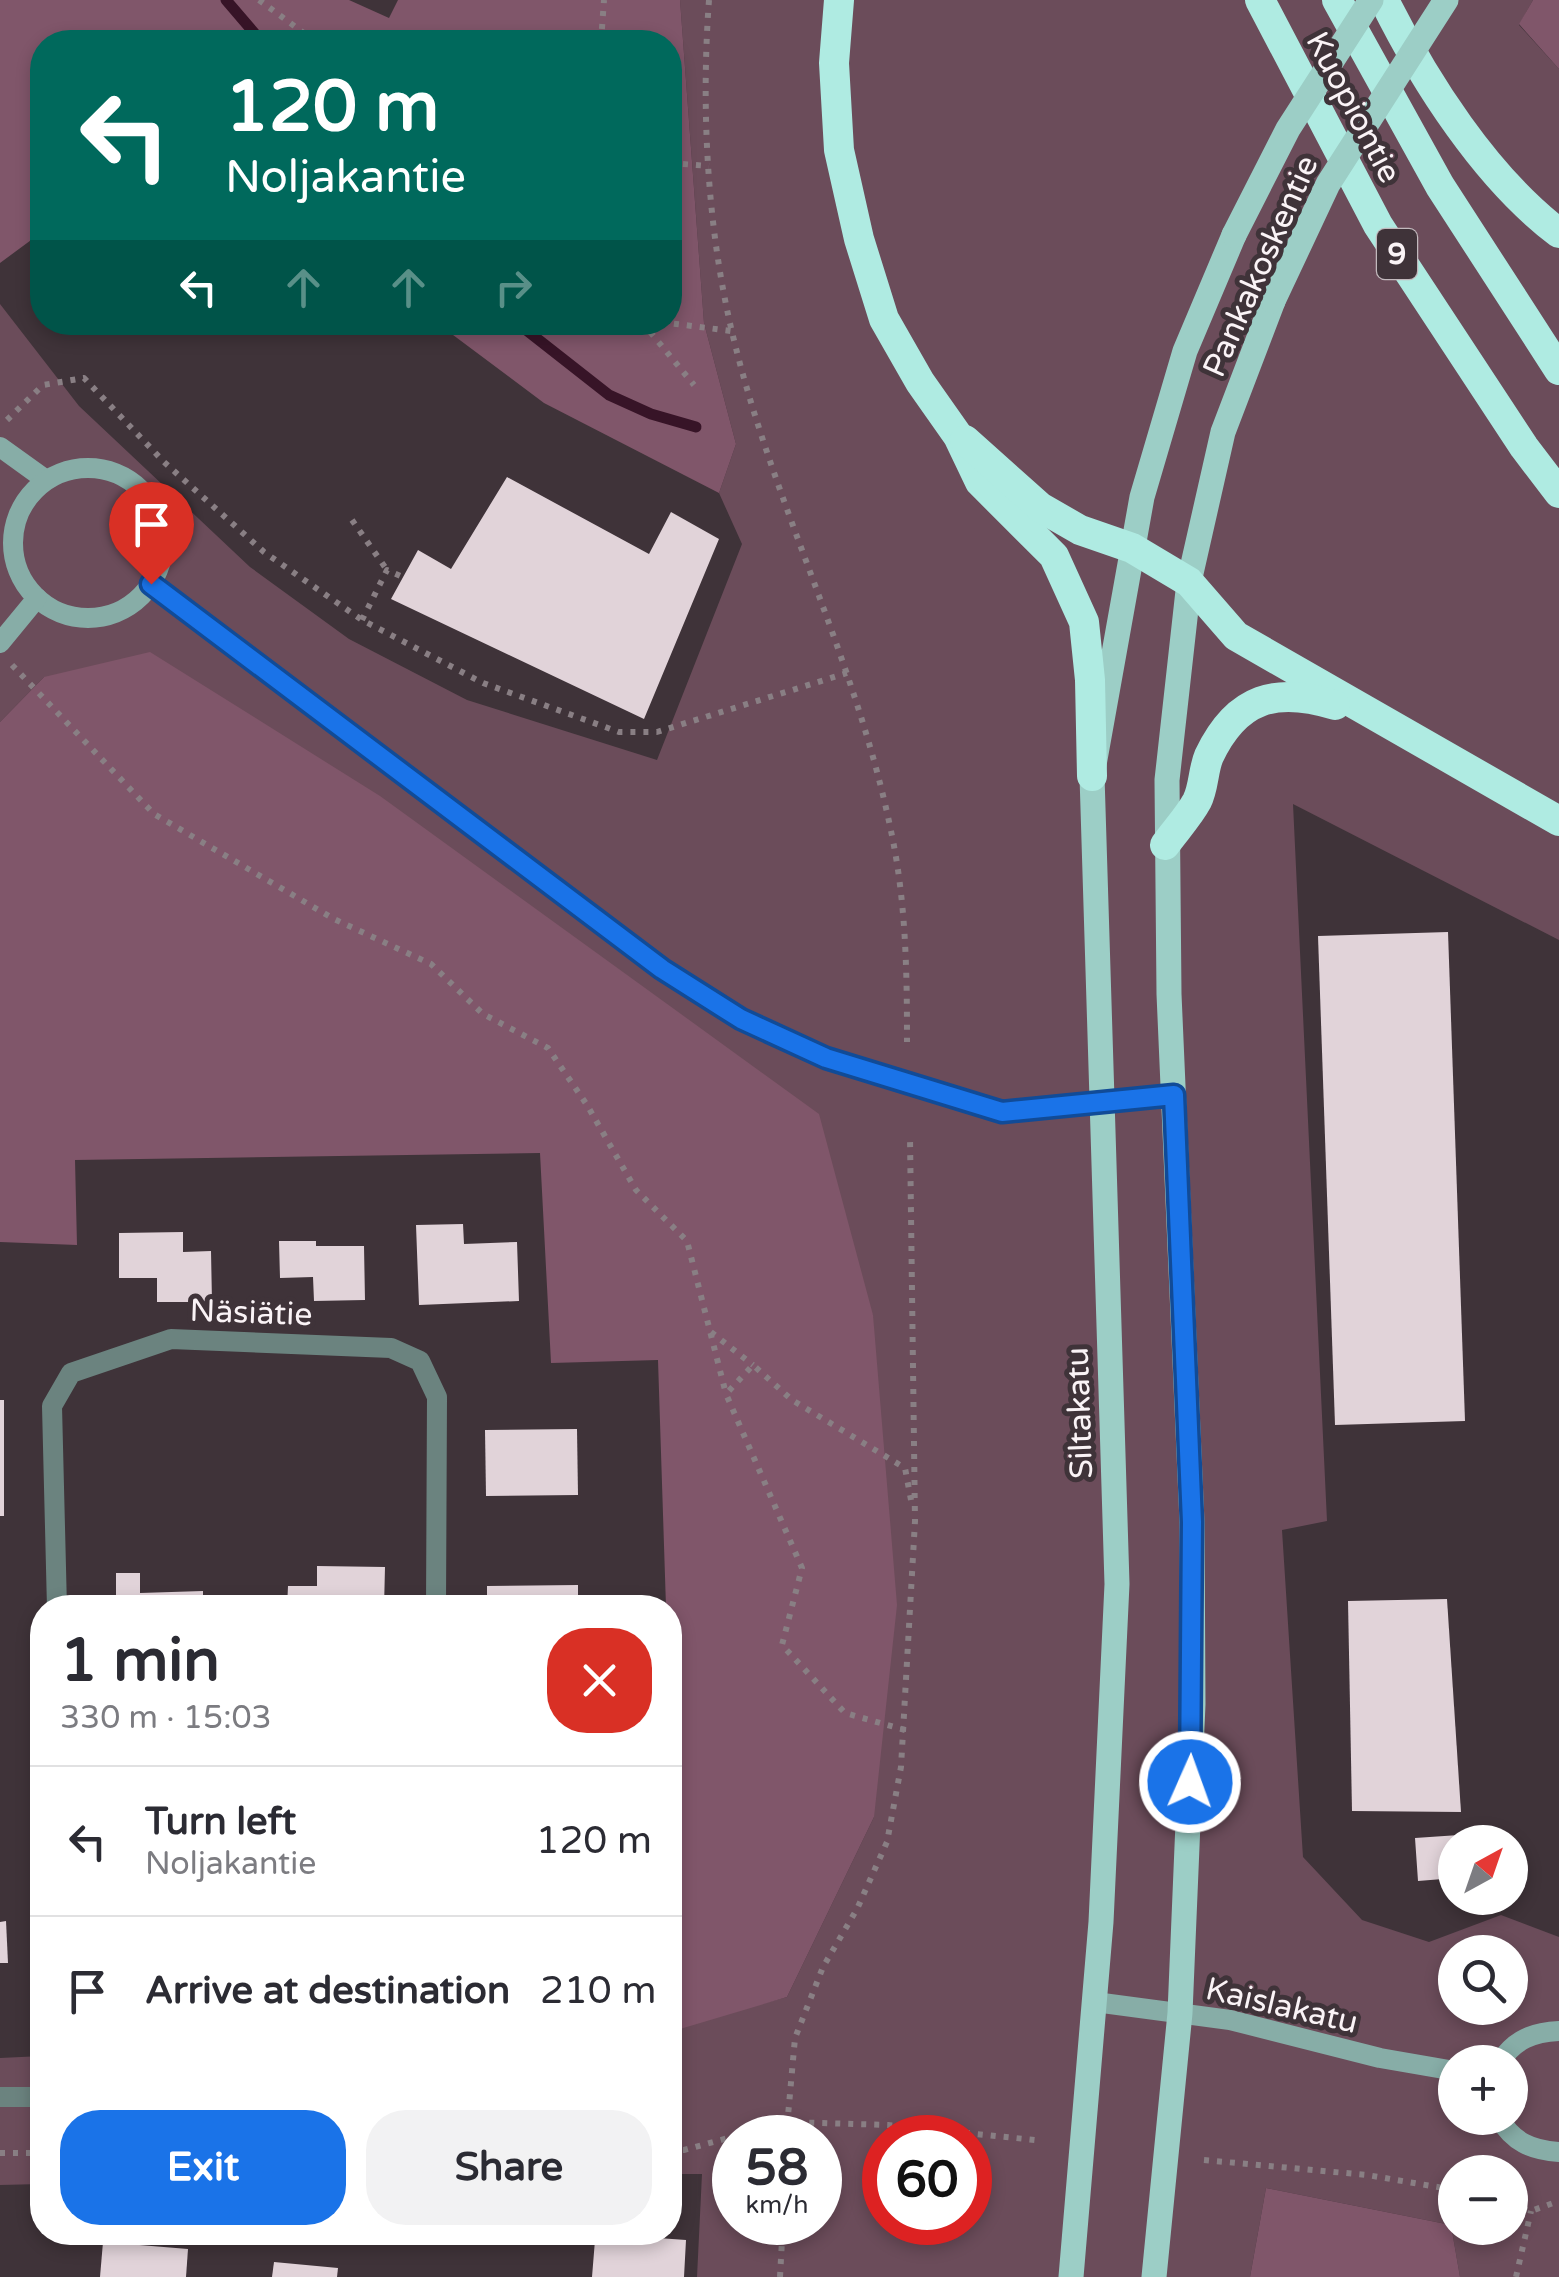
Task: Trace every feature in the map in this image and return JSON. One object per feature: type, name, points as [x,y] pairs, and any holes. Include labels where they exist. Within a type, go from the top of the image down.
[{"type":"highway","points":[[838,0],[834,63],[839,150],[859,239],[884,319],[920,382],[958,436],[980,482],[1054,556],[1084,622],[1092,776]]},
{"type":"highway","name":"Kuopiontie","points":[[1260,0],[1378,225],[1559,494]]},
{"type":"highway","name":"Kuopiontie","points":[[1338,0],[1440,186],[1559,370]]},
{"type":"highway","points":[[1384,0],[1451,118],[1536,216],[1559,233]]},
{"type":"highway","points":[[958,436],[996,464],[1040,507],[1080,530],[1132,548],[1188,582],[1236,636],[1559,821]]},
{"type":"highway","points":[[1165,844],[1198,799],[1208,759],[1228,723],[1264,698],[1304,695],[1376,718]]},
{"type":"main road","name":"Pankakoskentie","points":[[1132,548],[1142,497],[1185,350],[1234,235],[1288,130],[1371,0]]},
{"type":"main road","name":"Pankakoskentie","points":[[1188,582],[1224,432],[1273,301],[1328,184],[1446,0]]},
{"type":"main road","points":[[0,447],[46,480]]},
{"type":"main road","points":[[92,467],[118,474],[140,488],[156,508],[163,534],[162,560],[151,584],[134,602],[110,615],[84,618],[59,612],[37,598],[19,574],[13,548],[16,522],[27,498],[46,480],[66,470],[92,467]]},
{"type":"main road","name":"Siltakatu","points":[[1071,2277],[1095,2002],[1117,1584],[1092,776],[1132,548]]},
{"type":"main road","points":[[1154,2277],[1180,2013],[1193,1704],[1192,1522],[1165,844],[1167,780],[1188,582]]},
{"type":"main road","points":[[151,584],[662,969],[741,1019],[826,1058],[1002,1112],[1174,1095]]},
{"type":"main road","points":[[0,644],[37,598]]},
{"type":"main road","name":"Kaislakatu","points":[[1095,2002],[1230,2020],[1438,2069]]},
{"type":"main road","points":[[1514,2045],[1536,2032],[1559,2031]]},
{"type":"main road","points":[[1512,2135],[1537,2150],[1559,2152]]},
{"type":"street","name":"Näsiätie","points":[[56,1595],[52,1406],[71,1373],[170,1339],[390,1348],[420,1361],[437,1397],[436,1595]]},
{"type":"street","points":[[0,2097],[30,2097]]},
{"type":"path","points":[[259,0],[301,30]]},
{"type":"path","points":[[602,30],[604,0]]},
{"type":"path","points":[[710,0],[704,84],[722,283],[778,492],[846,673],[878,778],[899,876],[907,952],[907,1042]]},
{"type":"path","points":[[682,164],[709,166]]},
{"type":"path","points":[[682,325],[732,331]]},
{"type":"path","points":[[653,335],[694,385]]},
{"type":"path","points":[[0,426],[43,384],[84,378],[164,462],[264,552],[362,620],[483,683],[619,732],[657,732],[846,673]]},
{"type":"path","points":[[352,520],[387,570],[403,578]]},
{"type":"path","points":[[362,620],[387,570]]},
{"type":"path","points":[[0,652],[154,814],[334,919],[431,964],[482,1014],[548,1048],[636,1190],[687,1241],[726,1394],[802,1568],[782,1645],[845,1713],[905,1730]]},
{"type":"path","points":[[788,2115],[795,2038],[823,1967],[857,1909],[887,1842],[902,1767],[915,1521],[910,1136]]},
{"type":"path","points":[[710,1331],[792,1400],[904,1468],[915,1521]]},
{"type":"path","points":[[726,1394],[753,1364]]},
{"type":"path","points":[[842,2124],[1035,2140]]},
{"type":"path","points":[[682,2150],[712,2142]]},
{"type":"path","points":[[0,2153],[30,2153]]},
{"type":"path","points":[[1204,2160],[1367,2175],[1438,2187]]},
{"type":"path","points":[[1516,2277],[1530,2211],[1559,2201]]},
{"type":"path","points":[[780,2277],[782,2245]]},
{"type":"shaded area","points":[[0,0],[349,0],[389,18],[398,0],[680,0],[704,323],[736,444],[719,493],[544,403],[453,335],[682,335],[682,30],[30,30],[30,241],[0,263]]},
{"type":"shaded area","points":[[680,0],[1533,0],[1519,25],[1559,69],[1559,940],[1293,804],[1327,1521],[1282,1530],[1303,1857],[1362,1920],[1429,1942],[1438,1939],[1438,2025],[1528,2025],[1528,1935],[1448,1935],[1501,1915],[1559,1937],[1559,2277],[1460,2277],[1454,2245],[1528,2245],[1528,2155],[1438,2155],[1438,2222],[1266,2188],[1250,2277],[697,2277],[702,2174],[682,2174],[682,2026],[787,1997],[874,1817],[873,1315],[44,677],[0,722],[0,304],[79,406],[250,567],[349,639],[467,700],[657,760],[742,544],[719,493],[736,444],[704,323]]},
{"type":"shaded area","points":[[1533,0],[1559,0],[1559,69],[1519,24]]},
{"type":"shaded area","points":[[150,652],[380,796],[819,1114],[873,1315],[897,1605],[874,1817],[787,1997],[682,2028],[682,1595],[666,1595],[658,1360],[551,1363],[540,1153],[75,1160],[77,1245],[0,1242],[0,722],[44,677]]},
{"type":"shaded area","points":[[30,2057],[30,2184],[0,2185],[0,2058]]},
{"type":"shaded area","points":[[1266,2188],[1438,2222],[1438,2245],[1454,2245],[1460,2277],[1250,2277]]},
{"type":"building","points":[[507,477],[649,554],[671,512],[719,539],[644,719],[391,599],[418,550],[451,569]]},
{"type":"building","points":[[1448,932],[1465,1421],[1335,1425],[1318,936]]},
{"type":"building","points":[[463,1224],[464,1244],[517,1242],[519,1301],[419,1305],[416,1225]]},
{"type":"building","points":[[183,1232],[183,1252],[211,1251],[212,1302],[157,1302],[157,1278],[119,1278],[119,1233]]},
{"type":"building","points":[[279,1241],[364,1246],[365,1300],[314,1301],[313,1277],[280,1278]]},
{"type":"building","points":[[0,1400],[4,1400],[4,1516],[0,1516]]},
{"type":"building","points":[[577,1429],[578,1495],[486,1496],[485,1430]]},
{"type":"building","points":[[317,1566],[385,1567],[384,1595],[288,1595],[288,1586],[317,1586]]},
{"type":"building","points":[[116,1573],[140,1573],[140,1593],[203,1591],[203,1595],[116,1595]]},
{"type":"building","points":[[578,1585],[578,1595],[487,1595],[487,1586]]},
{"type":"building","points":[[1447,1599],[1461,1812],[1352,1811],[1348,1601]]},
{"type":"building","points":[[1438,1836],[1438,1879],[1418,1881],[1415,1838]]},
{"type":"building","points":[[6,1921],[8,1963],[0,1963],[0,1922]]},
{"type":"building","points":[[682,2240],[686,2240],[684,2277],[592,2277],[595,2245],[682,2245]]},
{"type":"building","points":[[103,2245],[188,2249],[186,2277],[100,2277]]},
{"type":"building","points":[[274,2262],[338,2268],[337,2277],[272,2277]]},
{"type":"waterway","points":[[226,0],[252,30]]},
{"type":"waterway","points":[[533,335],[609,395],[651,414],[696,427]]},
{"type":"route","points":[[151,584],[662,969],[741,1019],[826,1058],[1002,1112],[1174,1095],[1192,1522],[1190,1782]]}]
